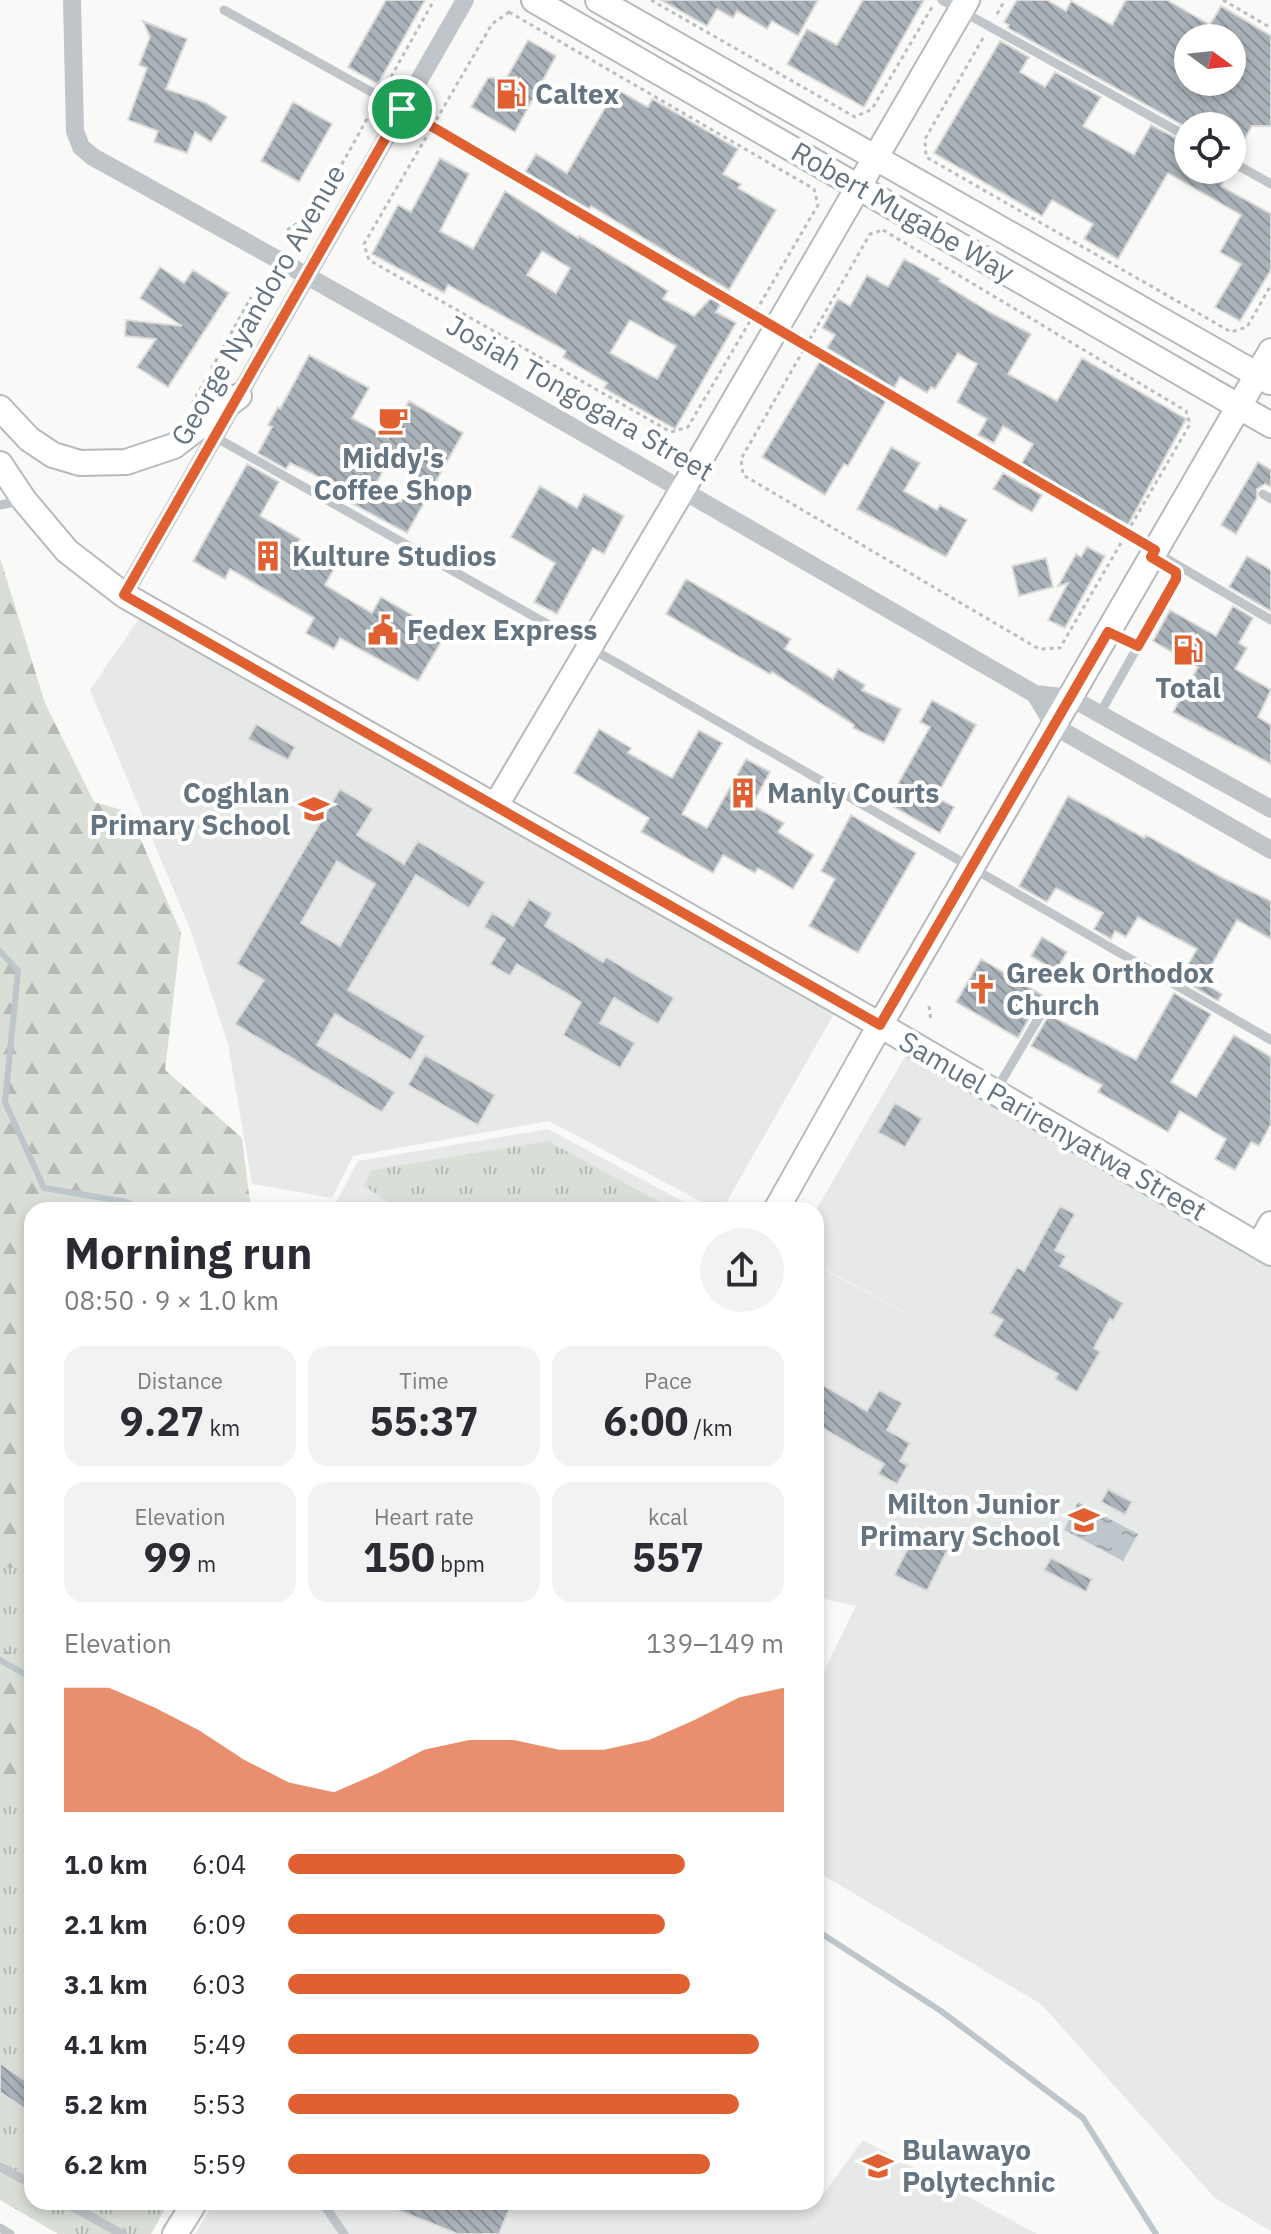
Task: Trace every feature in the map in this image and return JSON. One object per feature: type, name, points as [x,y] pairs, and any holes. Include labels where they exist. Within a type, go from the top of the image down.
[{"type":"street","name":"Josiah Tongogara Street","points":[[72,0],[75,131],[81,147],[93,157],[683,489],[1035,694],[1071,698],[1271,809]]},
{"type":"street","name":"George Nyandoro Avenue","points":[[124,595],[465,0]]},
{"type":"street","name":"Robert Mugabe Way","points":[[534,0],[1271,425]]},
{"type":"street","name":"Robert Mugabe Way","points":[[598,0],[1264,379]]},
{"type":"street","points":[[496,805],[875,159],[951,3]]},
{"type":"street","points":[[780,1202],[1239,406],[1264,379],[1271,351]]},
{"type":"street","points":[[0,408],[29,439],[53,455],[80,463],[126,462],[174,446],[239,396]]},
{"type":"street","name":"Samuel Parirenyatwa Street","points":[[2,470],[12,502],[67,551],[124,595],[880,1025],[1265,1250]]},
{"type":"street","name":"Josiah Tongogara Street","points":[[1035,694],[1054,726],[1271,850]]},
{"type":"street","points":[[1265,1250],[1271,1224]]},
{"type":"street","points":[[175,2234],[190,2210]]},
{"type":"lane","points":[[951,3],[1174,129]]},
{"type":"lane","points":[[224,10],[402,109],[778,327],[1153,553],[1271,620]]},
{"type":"lane","points":[[1246,170],[1271,184]]},
{"type":"lane","points":[[215,437],[588,647],[1271,1040]]},
{"type":"lane","points":[[1099,715],[1176,579],[1173,569],[1153,553]]},
{"type":"lane","points":[[1108,632],[1138,646]]},
{"type":"lane","points":[[995,1092],[1044,1009]]},
{"type":"lane","points":[[0,2167],[24,2180]]},
{"type":"lane","points":[[78,2210],[122,2234]]},
{"type":"lane","points":[[328,2210],[344,2234]]},
{"type":"lane","points":[[0,2228],[10,2234]]},
{"type":"path","points":[[287,230],[316,211],[434,0]]},
{"type":"path","points":[[651,0],[855,117],[872,109],[951,3]]},
{"type":"path","points":[[1005,0],[925,139],[926,157],[1231,332],[1247,327],[1271,285]]},
{"type":"path","points":[[1223,0],[1271,28]]},
{"type":"path","points":[[189,411],[251,297]]},
{"type":"path","points":[[929,1006],[931,1021]]},
{"type":"shaded area","name":"Coghlan Primary School","points":[[142,614],[838,1007],[727,1202],[702,1202],[549,1121],[353,1156],[332,1198],[252,1184],[228,1044],[190,929],[90,690]]},
{"type":"shaded area","name":"Milton Junior Primary School","points":[[910,1048],[1271,1265],[1271,2231],[1215,2198],[1041,2004],[824,1876],[824,1672],[856,1606],[824,1599],[824,1269],[978,1352],[824,1268],[824,1202],[821,1202]]},
{"type":"shaded area","points":[[548,1129],[684,1202],[336,1202],[358,1161]]},
{"type":"shaded area","name":"Bulawayo Polytechnic","points":[[863,2140],[1037,2234],[195,2234],[209,2210],[824,2210],[824,2193]]},
{"type":"green space","points":[[0,558],[45,703],[94,802],[129,812],[181,933],[165,1070],[242,1138],[250,1202],[24,1202],[24,1568],[0,1567]]},
{"type":"green space","points":[[548,1141],[659,1202],[387,1202],[363,1185],[372,1170]]},
{"type":"green space","points":[[0,1501],[24,1504],[24,2210],[164,2210],[151,2234],[58,2234],[0,2200]]},
{"type":"green space","points":[[0,1648],[24,1660],[24,1802],[0,1788]]},
{"type":"water","points":[[1078,1502],[1138,1534],[1123,1561],[1064,1530]]},
{"type":"building","points":[[386,0],[425,0],[378,84],[348,67]]},
{"type":"building","points":[[661,0],[818,0],[798,36],[772,21],[767,29],[737,11],[733,18],[717,9],[707,26]]},
{"type":"building","points":[[863,0],[924,0],[864,107],[787,64],[807,29],[837,45]]},
{"type":"building","points":[[1017,0],[1047,0],[1066,11],[1071,1],[1112,25],[1126,0],[1167,0],[1208,24],[1174,24],[1174,96],[1246,96],[1246,24],[1211,24],[1221,6],[1271,36],[1271,126],[1252,126],[1246,136],[1246,112],[1174,112],[1174,120],[1008,28],[1009,25],[1004,22]]},
{"type":"building","points":[[143,21],[187,39],[166,89],[206,103],[227,117],[211,142],[195,132],[187,153],[154,142],[158,131],[128,120],[147,68],[139,65],[150,37]]},
{"type":"building","points":[[528,40],[556,56],[515,132],[471,107],[488,78],[507,77]]},
{"type":"building","points":[[1000,41],[1029,57],[1020,72],[1045,87],[1055,72],[1101,97],[1083,126],[1134,155],[1151,125],[1174,137],[1174,176],[1168,173],[1118,259],[1084,239],[1093,224],[1052,200],[1042,216],[934,153]]},
{"type":"building","points":[[616,89],[648,107],[652,99],[738,149],[723,174],[741,184],[738,188],[776,210],[729,290],[591,206],[589,209],[525,172],[536,154],[567,173]]},
{"type":"building","points":[[293,102],[332,124],[299,182],[261,161]]},
{"type":"building","points":[[440,158],[469,174],[440,231],[473,249],[505,191],[668,291],[663,299],[694,316],[712,297],[721,303],[716,312],[736,323],[675,429],[604,388],[607,383],[563,357],[566,351],[448,285],[444,293],[372,254],[398,205],[411,212]],"holes":[[[542,251],[570,268],[556,293],[527,275]],[[630,320],[676,346],[657,379],[610,353]]]},
{"type":"building","points":[[1187,184],[1222,184],[1271,214],[1271,270],[1240,321],[1215,307],[1241,264],[1220,252],[1241,215]]},
{"type":"building","points":[[904,259],[1031,334],[1008,374],[1057,401],[1082,358],[1186,419],[1128,525],[1021,464],[1033,444],[1003,426],[994,443],[978,435],[987,419],[957,402],[977,364],[958,353],[935,389],[931,387],[927,393],[900,377],[894,388],[827,348],[835,335],[822,328],[838,299],[850,306],[867,275],[888,287]]},
{"type":"building","points":[[160,267],[184,283],[193,270],[229,293],[168,387],[137,367],[156,339],[125,336],[126,320],[182,326],[140,298]]},
{"type":"building","points":[[309,355],[369,388],[352,418],[388,438],[409,401],[463,433],[407,533],[340,497],[343,491],[311,473],[290,463],[286,469],[258,453],[272,427],[268,425],[278,407],[280,409]],"holes":[[[395,450],[421,466],[401,502],[374,487]]]},
{"type":"building","points":[[820,361],[886,401],[848,466],[844,464],[825,495],[762,457]]},
{"type":"building","points":[[891,447],[920,463],[904,491],[937,510],[940,505],[967,520],[946,557],[857,509]]},
{"type":"building","points":[[1258,462],[1271,470],[1271,487],[1265,484],[1257,489],[1257,498],[1236,534],[1221,525]]},
{"type":"building","points":[[247,464],[279,482],[260,516],[300,539],[297,544],[336,565],[325,585],[372,613],[381,597],[412,615],[408,622],[441,642],[418,681],[340,638],[334,649],[306,633],[314,618],[230,569],[225,579],[193,561]]},
{"type":"building","points":[[1003,473],[1042,495],[1032,512],[993,489]]},
{"type":"building","points":[[540,486],[577,508],[584,494],[624,516],[604,554],[593,548],[557,614],[534,602],[555,563],[511,537]]},
{"type":"building","points":[[1087,547],[1105,556],[1065,628],[1048,620],[1068,583],[1058,586],[1076,554],[1081,557]]},
{"type":"building","points":[[1247,556],[1271,570],[1271,611],[1229,587]]},
{"type":"building","points":[[1046,558],[1053,587],[1019,596],[1012,566]]},
{"type":"building","points":[[686,579],[791,639],[785,649],[833,679],[838,669],[865,685],[862,690],[901,709],[884,743],[853,728],[854,725],[772,672],[770,674],[666,614]]},
{"type":"building","points":[[1233,606],[1253,618],[1239,643],[1247,648],[1235,669],[1271,690],[1258,717],[1271,725],[1271,764],[1173,712],[1198,667],[1153,641],[1170,610],[1216,636]]},
{"type":"building","points":[[932,700],[976,725],[936,797],[954,807],[940,833],[887,803],[930,727],[920,722]]},
{"type":"building","points":[[256,724],[295,747],[288,760],[248,739]]},
{"type":"building","points":[[599,729],[631,748],[628,753],[672,778],[699,730],[722,743],[682,814],[707,828],[746,759],[770,772],[752,805],[784,823],[778,832],[814,855],[793,889],[758,868],[755,873],[723,855],[713,873],[641,832],[649,818],[574,773]]},
{"type":"building","points":[[340,789],[373,809],[357,835],[404,864],[418,841],[485,882],[469,908],[416,875],[348,990],[425,1036],[411,1060],[335,1014],[317,1045],[395,1092],[382,1112],[235,1024],[264,980],[237,964]],"holes":[[[337,861],[375,884],[340,946],[301,923]]]},
{"type":"building","points":[[1068,796],[1271,901],[1271,939],[1237,920],[1202,982],[1222,994],[1218,1001],[1180,979],[1197,949],[1138,917],[1126,937],[1115,931],[1111,939],[1094,929],[1103,913],[1056,888],[1047,902],[1019,886]]},
{"type":"building","points":[[851,815],[916,853],[858,953],[809,926],[835,879],[821,871]]},
{"type":"building","points":[[529,899],[552,913],[545,926],[603,962],[606,957],[674,998],[658,1024],[614,998],[600,1023],[635,1043],[620,1068],[563,1035],[581,1002],[517,964],[510,976],[490,964],[505,939],[484,927],[492,913],[513,926]]},
{"type":"building","points":[[1042,937],[1067,952],[1056,971],[1031,956]]},
{"type":"building","points":[[981,959],[1042,995],[1018,1038],[956,1002]]},
{"type":"building","points":[[1174,993],[1211,1014],[1171,1082],[1196,1097],[1234,1035],[1271,1057],[1271,1124],[1259,1146],[1251,1142],[1235,1170],[1215,1159],[1226,1139],[1180,1111],[1168,1132],[1098,1092],[1102,1085],[1031,1046],[1049,1015],[1136,1060]]},
{"type":"building","points":[[425,1055],[495,1095],[478,1125],[408,1085]]},
{"type":"building","points":[[895,1103],[922,1119],[905,1147],[878,1132]]},
{"type":"building","points":[[1060,1206],[1075,1214],[1055,1250],[1066,1256],[1060,1266],[1123,1303],[1094,1348],[1100,1352],[1077,1392],[1055,1379],[1058,1374],[993,1336],[1003,1320],[990,1313],[1017,1267],[1024,1271]]},
{"type":"building","points":[[824,1386],[867,1411],[879,1390],[902,1403],[887,1430],[910,1443],[900,1461],[908,1465],[897,1484],[878,1474],[884,1464],[824,1429]]},
{"type":"building","points":[[1108,1489],[1132,1502],[1125,1515],[1101,1502]]},
{"type":"building","points":[[918,1529],[950,1545],[927,1591],[894,1575]]},
{"type":"building","points":[[1051,1558],[1092,1579],[1086,1592],[1044,1570]]},
{"type":"building","points":[[0,2063],[24,2080],[24,2108],[0,2092]]},
{"type":"building","points":[[398,2210],[509,2210],[499,2234],[458,2234]]},
{"type":"waterway","points":[[0,951],[18,971],[5,1102],[44,1188],[127,1202]]},
{"type":"waterway","points":[[0,1660],[24,1674]]},
{"type":"waterway","points":[[824,1935],[941,2011],[1083,2118],[1156,2234]]},
{"type":"place","name":"Caltex","points":[[511,94]]},
{"type":"place","name":"Middy's Coffee Shop","points":[[393,420]]},
{"type":"place","name":"Kulture Studios","points":[[268,556]]},
{"type":"place","name":"Fedex Express","points":[[383,630]]},
{"type":"place","name":"Total","points":[[1188,650]]},
{"type":"place","name":"Manly Courts","points":[[743,793]]},
{"type":"place","name":"Coghlan Primary School","points":[[314,809]]},
{"type":"place","name":"Greek Orthodox Church","points":[[982,989]]},
{"type":"place","name":"Milton Junior Primary School","points":[[1084,1520]]},
{"type":"place","name":"Bulawayo Polytechnic","points":[[878,2166]]},
{"type":"route","points":[[402,109],[1155,550],[1151,557],[1176,572],[1176,579],[1138,646],[1108,632],[880,1025],[124,595],[402,109]]}]
